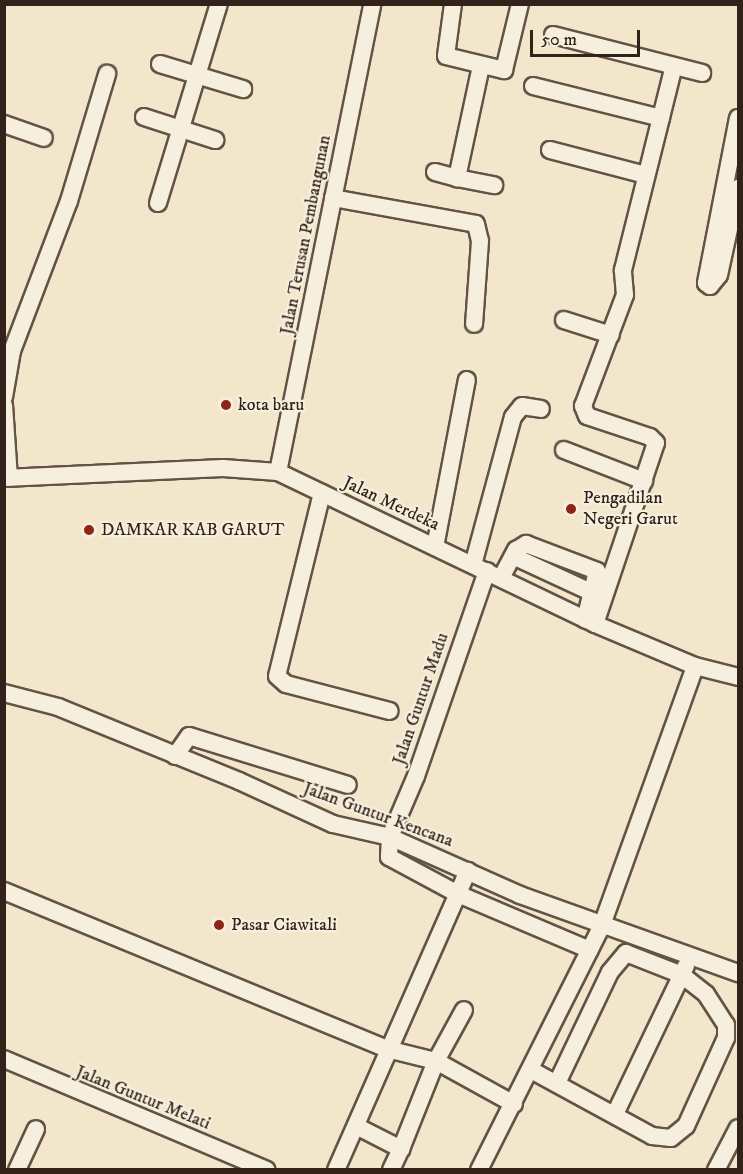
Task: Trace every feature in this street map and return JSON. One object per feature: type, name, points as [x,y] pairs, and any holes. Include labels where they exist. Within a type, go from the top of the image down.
[{"type":"street","points":[[158,203],[219,4]]},
{"type":"street","name":"Jalan Terusan Pembangunan","points":[[278,472],[372,4]]},
{"type":"street","points":[[453,4],[445,54],[450,59],[482,66],[507,68],[520,4]]},
{"type":"street","points":[[553,35],[702,73]]},
{"type":"street","points":[[160,64],[243,89]]},
{"type":"street","points":[[457,178],[482,66]]},
{"type":"street","points":[[590,622],[644,482],[655,440],[583,412],[625,295],[623,270],[674,66]]},
{"type":"street","points":[[4,397],[12,351],[69,201],[107,74]]},
{"type":"street","points":[[533,86],[661,118]]},
{"type":"street","points":[[144,117],[215,140]]},
{"type":"street","points":[[732,196],[738,118]]},
{"type":"street","points":[[4,124],[44,138]]},
{"type":"street","points":[[550,150],[646,175]]},
{"type":"street","points":[[435,172],[494,185]]},
{"type":"street","points":[[333,198],[476,224],[480,242],[474,324]]},
{"type":"street","points":[[564,321],[611,335]]},
{"type":"street","points":[[435,547],[467,380]]},
{"type":"street","points":[[4,405],[7,478]]},
{"type":"street","points":[[487,572],[513,417],[522,406],[541,409]]},
{"type":"street","points":[[564,450],[644,482]]},
{"type":"street","name":"Jalan Merdeka","points":[[7,478],[223,468],[278,472],[590,622],[695,666],[738,677]]},
{"type":"street","points":[[322,493],[277,676],[286,684],[390,711]]},
{"type":"street","points":[[487,572],[513,556],[593,592],[590,622]]},
{"type":"street","name":"Jalan Guntur Madu","points":[[390,837],[416,776],[487,572]]},
{"type":"street","points":[[479,1170],[602,925],[695,666]]},
{"type":"street","name":"Jalan Guntur Kencana","points":[[4,693],[58,707],[333,824],[390,837],[520,896],[738,973]]},
{"type":"street","points":[[175,756],[189,736],[348,785]]},
{"type":"street","points":[[390,837],[391,862],[458,894],[590,950]]},
{"type":"street","points":[[336,1170],[387,1049],[468,871]]},
{"type":"street","points":[[4,891],[387,1049],[436,1061],[514,1104]]},
{"type":"street","points":[[531,1070],[652,1136],[671,1138],[686,1126],[726,1038],[726,1025],[706,994],[682,975],[633,953],[621,956],[610,972],[557,1083]]},
{"type":"street","points":[[615,1114],[691,957]]},
{"type":"street","points":[[391,1170],[436,1061],[464,1010]]},
{"type":"street","name":"Jalan Guntur Melati","points":[[4,1059],[267,1170]]},
{"type":"street","points":[[356,1126],[400,1149]]},
{"type":"street","points":[[716,1170],[738,1128]]},
{"type":"street","points":[[17,1170],[36,1129]]},
{"type":"place","name":"kota baru","points":[[226,405]]},
{"type":"place","name":"Pengadilan Negeri Garut","points":[[571,509]]},
{"type":"place","name":"DAMKAR KAB GARUT","points":[[89,530]]},
{"type":"place","name":"Pasar Ciawitali","points":[[219,925]]}]
